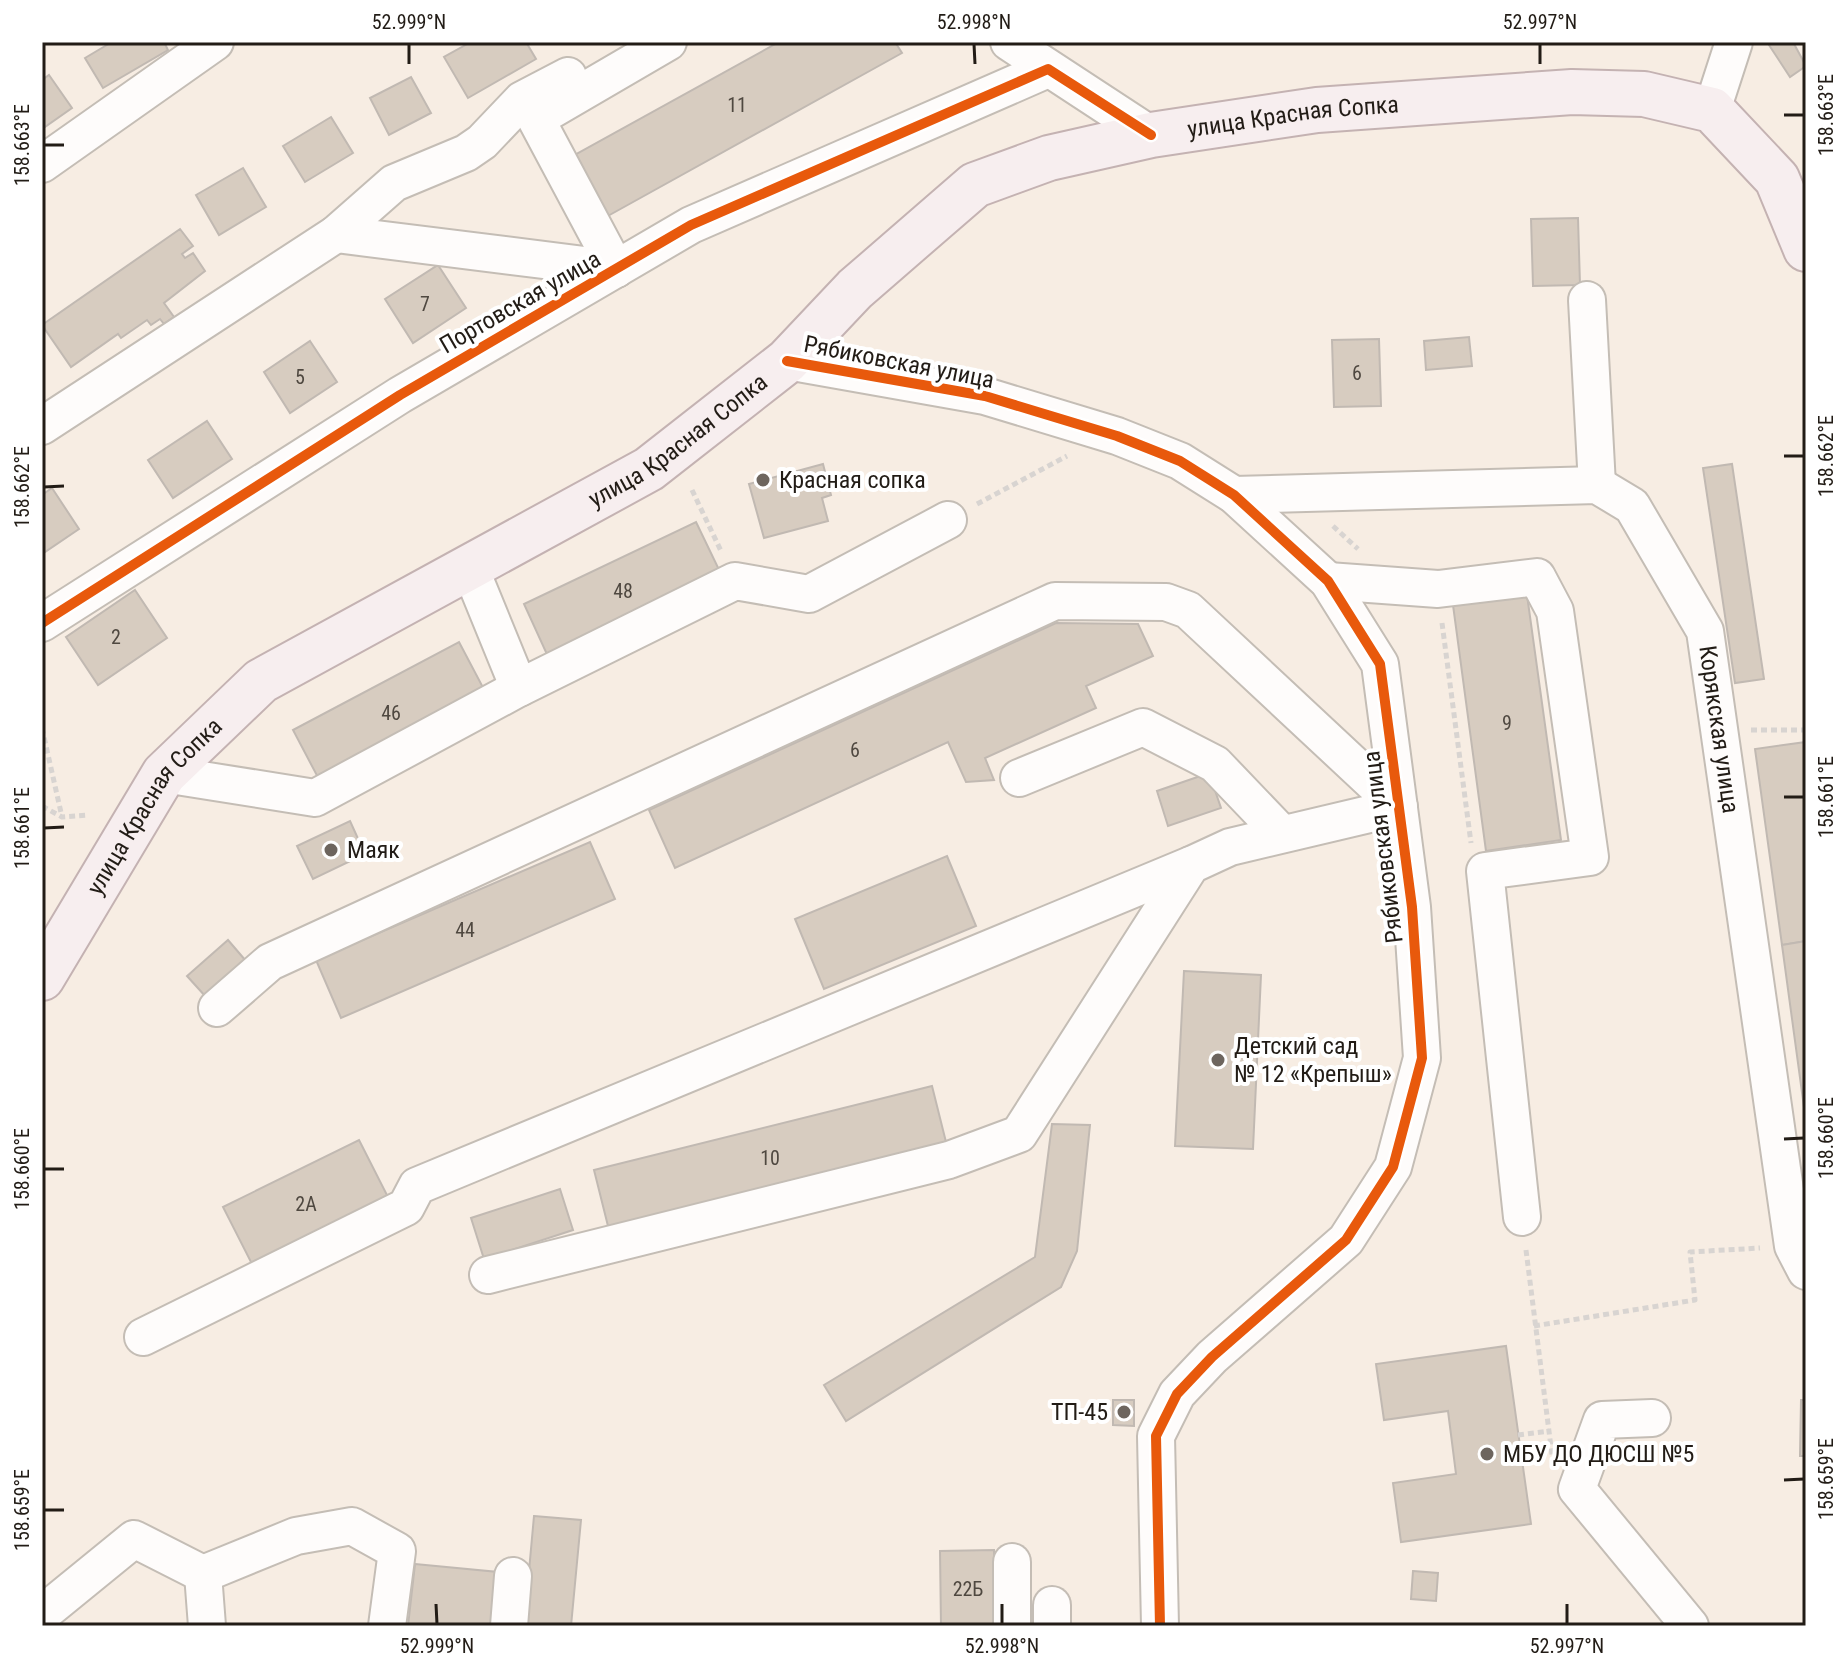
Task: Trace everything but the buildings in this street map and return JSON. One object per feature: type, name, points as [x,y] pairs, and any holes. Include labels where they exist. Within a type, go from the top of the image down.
[{"type":"main road","name":"улица Красная Сопка","points":[[42,978],[164,774],[261,681],[649,469],[787,361],[855,289],[975,185],[1049,158],[1151,135],[1317,110],[1572,92],[1644,94],[1712,110]]},
{"type":"main road","points":[[1712,110],[1777,179],[1806,249]]},
{"type":"street","points":[[42,164],[215,42]]},
{"type":"street","points":[[616,269],[536,119],[668,42]]},
{"type":"street","points":[[1009,42],[1151,135]]},
{"type":"street","points":[[1712,110],[1734,42]]},
{"type":"street","name":"Портовская улица","points":[[42,623],[400,395],[691,225],[1048,69]]},
{"type":"street","points":[[42,426],[336,234],[394,183],[466,153],[482,142],[522,100],[568,76]]},
{"type":"street","points":[[336,234],[616,269]]},
{"type":"street","points":[[1234,495],[1597,485],[1587,300]]},
{"type":"street","name":"Рябиковская улица","points":[[787,361],[985,396],[1117,436],[1180,461],[1234,495],[1328,581],[1380,664],[1412,907],[1422,1058],[1393,1167],[1346,1240],[1212,1357],[1177,1394],[1156,1436],[1160,1626]]},
{"type":"street","name":"Корякская улица","points":[[1597,485],[1632,506],[1705,631],[1799,1258]]},
{"type":"street","points":[[164,774],[315,798],[519,688],[735,581],[809,594],[948,520]]},
{"type":"street","points":[[470,568],[519,688]]},
{"type":"street","points":[[1328,581],[1438,589],[1537,577],[1555,611],[1590,857],[1485,871],[1522,1217]]},
{"type":"street","points":[[217,1008],[270,962],[1055,601],[1166,602],[1188,610],[1399,807]]},
{"type":"street","points":[[1019,778],[1143,727],[1215,764],[1282,834]]},
{"type":"street","points":[[143,1337],[406,1207],[417,1186],[1230,847],[1399,807]]},
{"type":"street","points":[[488,1275],[949,1160],[1019,1134],[1191,865]]},
{"type":"street","points":[[1652,1418],[1602,1420],[1577,1489],[1690,1626]]},
{"type":"street","points":[[42,1614],[134,1539],[203,1574],[296,1536],[352,1526],[397,1551],[387,1626]]},
{"type":"street","points":[[1012,1562],[1012,1626]]},
{"type":"street","points":[[203,1574],[207,1626]]},
{"type":"street","points":[[509,1626],[513,1576]]},
{"type":"path","points":[[948,520],[1081,448]]},
{"type":"path","points":[[692,490],[735,581]]},
{"type":"path","points":[[1293,493],[1366,556]]},
{"type":"path","points":[[1438,589],[1474,861],[1485,871]]},
{"type":"path","points":[[42,728],[62,817]]},
{"type":"path","points":[[1719,729],[1806,730]]},
{"type":"path","points":[[42,806],[62,817],[89,815]]},
{"type":"path","points":[[1522,1217],[1553,1463],[1577,1489]]},
{"type":"path","points":[[1534,1326],[1695,1300],[1690,1252],[1799,1258]]},
{"type":"path","points":[[1518,1435],[1549,1431]]},
{"type":"cycle path","points":[[42,623],[400,395],[691,225],[1048,69],[1151,135]]},
{"type":"cycle path","points":[[787,361],[985,396],[1117,436],[1180,461],[1234,495],[1328,581],[1380,664],[1412,907],[1422,1058],[1393,1167],[1346,1240],[1212,1357],[1177,1394],[1156,1436],[1160,1626]]},
{"type":"place","name":"Красная сопка","points":[[763,480]]},
{"type":"place","name":"Маяк","points":[[331,850]]},
{"type":"place","name":"Детский сад № 12 «Крепыш»","points":[[1218,1060]]},
{"type":"place","name":"ТП-45","points":[[1124,1412]]},
{"type":"place","name":"МБУ ДО ДЮСШ №5","points":[[1487,1454]]}]
